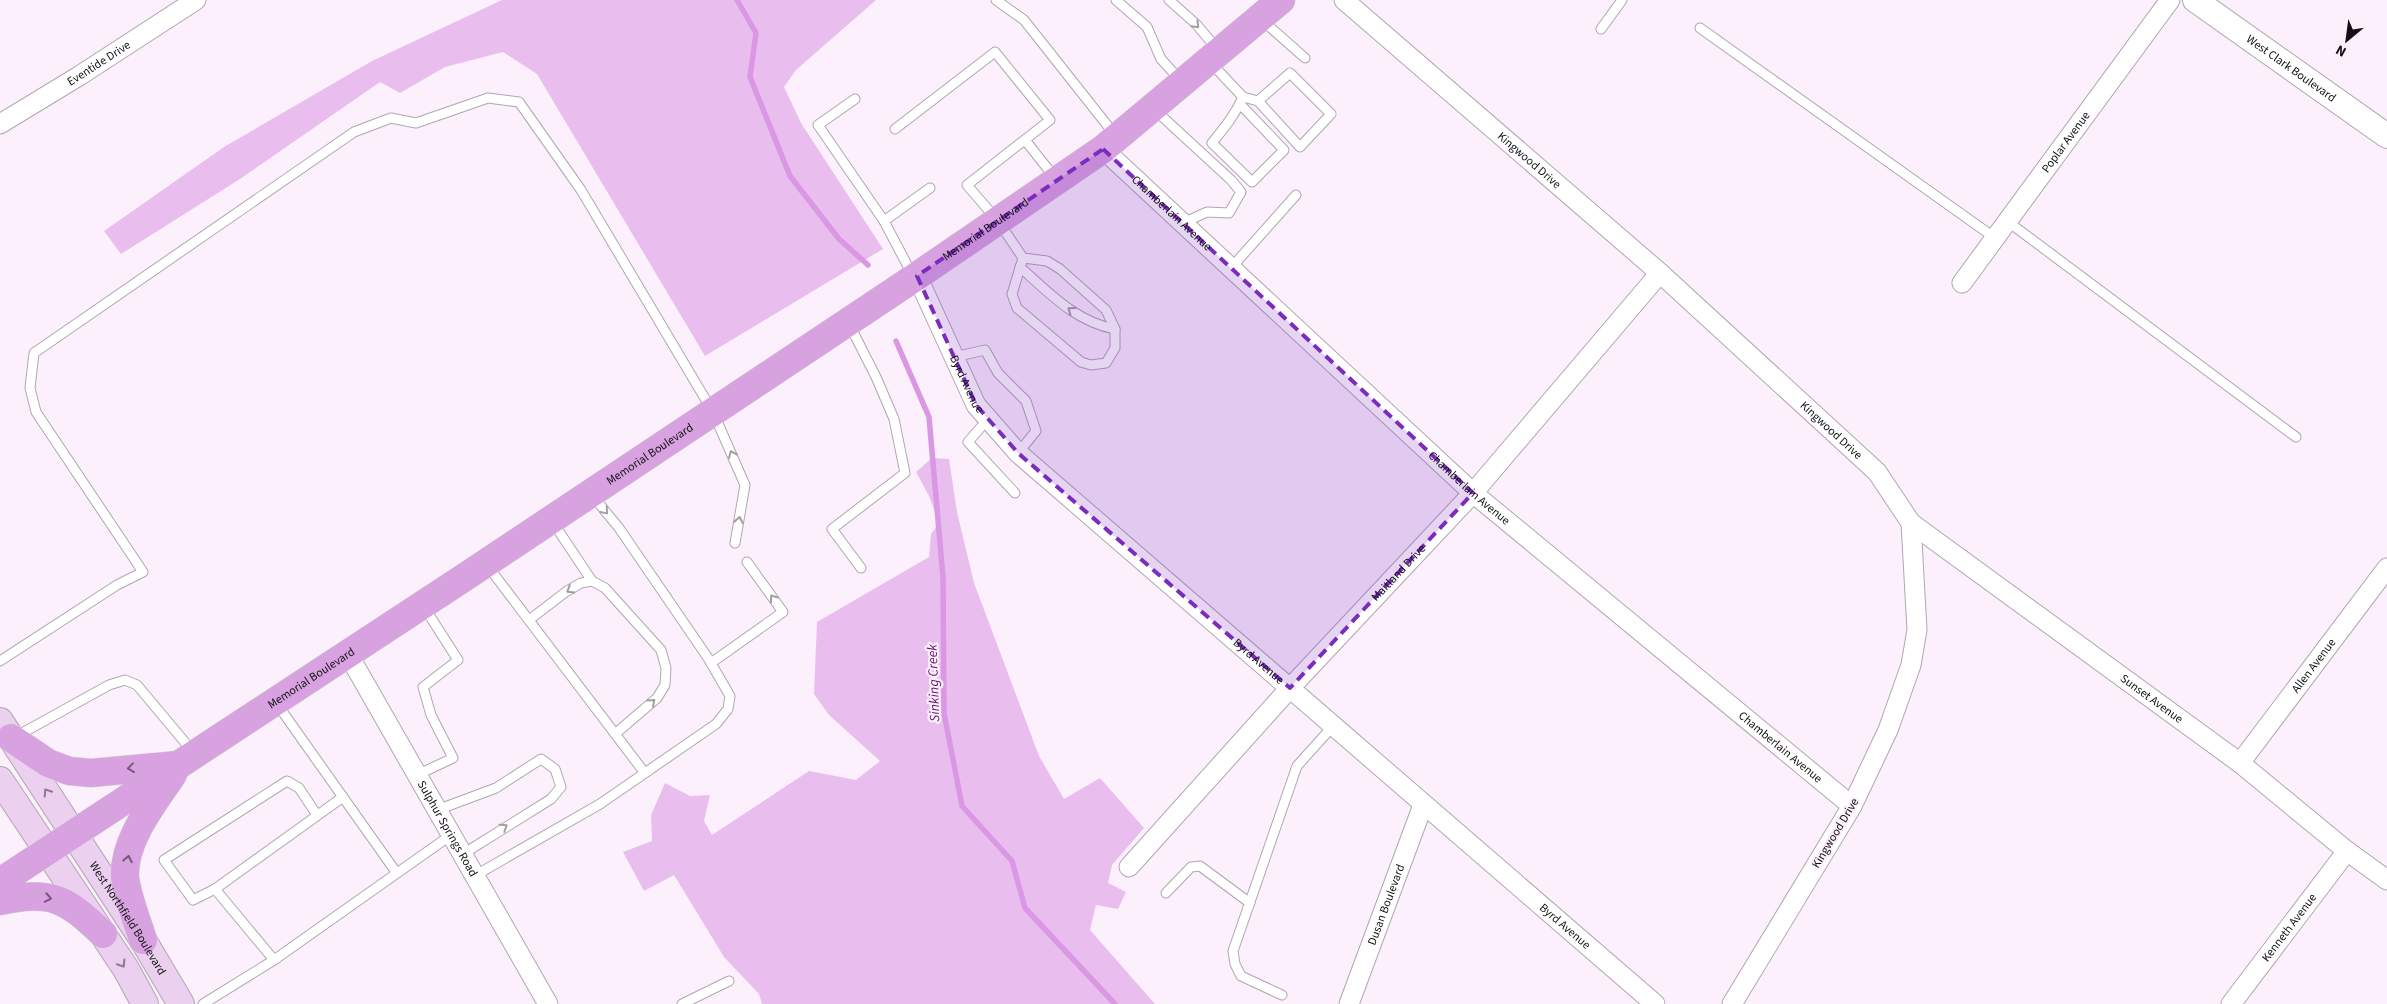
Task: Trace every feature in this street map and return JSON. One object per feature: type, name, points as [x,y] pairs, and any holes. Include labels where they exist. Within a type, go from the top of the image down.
[{"type":"main road","name":"Memorial Boulevard","points":[[0,882],[423,605],[1057,181],[1110,143],[1281,0]]},
{"type":"main road","points":[[6,730],[48,763],[69,771],[91,773],[187,759]]},
{"type":"main road","name":"West Northfield Boulevard","points":[[6,730],[143,940],[181,1004]]},
{"type":"main road","points":[[143,940],[125,877],[127,857],[133,840],[149,812],[187,759]]},
{"type":"main road","points":[[0,780],[103,934],[145,1004]]},
{"type":"main road","points":[[0,901],[19,897],[45,896],[61,901],[77,910],[103,934]]},
{"type":"street","name":"Eventide Drive","points":[[0,124],[79,76],[196,0]]},
{"type":"street","name":"Kingwood Drive","points":[[1344,0],[1660,273],[1877,472],[1910,523],[1917,630],[1910,665],[1888,730],[1852,806],[1732,1004]]},
{"type":"street","name":"Poplar Avenue","points":[[1962,283],[2170,0]]},
{"type":"street","name":"West Clark Boulevard","points":[[2196,0],[2387,136]]},
{"type":"street","name":"Chamberlain Avenue","points":[[1110,143],[1182,223],[1473,493],[1852,806]]},
{"type":"street","name":"Maitland Drive","points":[[1129,867],[1290,688],[1473,493],[1660,273]]},
{"type":"street","name":"Byrd Avenue","points":[[916,277],[976,405],[1018,453],[1655,1004]]},
{"type":"street","name":"Sunset Avenue","points":[[1910,523],[2240,763],[2347,851],[2387,880]]},
{"type":"street","name":"Allen Avenue","points":[[2240,763],[2387,568]]},
{"type":"street","name":"Sulphur Springs Road","points":[[348,654],[548,1004]]},
{"type":"street","name":"Dusan Boulevard","points":[[1349,1004],[1423,805]]},
{"type":"street","name":"Kenneth Avenue","points":[[2231,1004],[2347,851]]},
{"type":"lane","points":[[996,0],[1024,20],[1110,143]]},
{"type":"lane","points":[[1116,0],[1147,27],[1161,59],[1183,83]]},
{"type":"lane","points":[[1169,0],[1196,24],[1242,101],[1284,150],[1252,182],[1212,143],[1236,113],[1242,101]]},
{"type":"lane","points":[[1601,29],[1622,0]]},
{"type":"lane","points":[[1260,18],[1305,58]]},
{"type":"lane","points":[[1700,28],[1995,238]]},
{"type":"lane","points":[[895,129],[995,52],[1050,120],[967,185],[998,221],[1022,263],[1080,317],[1100,327],[1115,330]]},
{"type":"lane","points":[[1242,101],[1258,101],[1290,73],[1331,114],[1300,147],[1258,101]]},
{"type":"lane","points":[[0,661],[117,585],[143,572],[36,412],[30,388],[34,352],[354,132],[391,118],[416,123],[488,98],[519,102],[581,190],[713,412],[745,485],[735,543]]},
{"type":"lane","points":[[855,99],[818,125],[884,221],[916,277]]},
{"type":"lane","points":[[1153,108],[1231,180],[1241,192],[1229,213],[1207,212],[1182,223]]},
{"type":"lane","points":[[1025,140],[1057,181]]},
{"type":"lane","points":[[884,221],[930,188]]},
{"type":"lane","points":[[1231,268],[1296,195]]},
{"type":"lane","points":[[2007,221],[2296,437]]},
{"type":"lane","points":[[1047,261],[1106,310],[1115,330],[1115,348],[1106,363],[1091,365],[1082,362],[1017,308],[1012,294],[1022,263],[1047,261]]},
{"type":"lane","points":[[848,322],[876,377],[894,419],[905,473],[832,529],[861,568]]},
{"type":"lane","points":[[954,357],[985,350],[998,373],[1026,401],[1036,431],[1018,453]]},
{"type":"lane","points":[[988,418],[968,442],[1015,493]]},
{"type":"lane","points":[[476,875],[600,804],[716,724],[728,709],[730,696],[711,663],[619,528],[590,493]]},
{"type":"lane","points":[[551,520],[592,582]]},
{"type":"lane","points":[[711,663],[783,612],[747,562]]},
{"type":"lane","points":[[486,563],[644,772]]},
{"type":"lane","points":[[529,620],[567,591],[581,583],[592,582],[605,588],[661,650],[666,668],[665,686],[657,698],[615,734]]},
{"type":"lane","points":[[417,775],[453,758],[431,715],[423,687],[458,660],[423,605]]},
{"type":"lane","points":[[6,730],[109,685],[126,680],[137,685],[187,759]]},
{"type":"lane","points":[[275,702],[396,872]]},
{"type":"lane","points":[[1282,995],[1240,976],[1235,964],[1234,951],[1297,766],[1333,726]]},
{"type":"lane","points":[[437,810],[496,788],[541,759],[555,769],[561,788],[551,799],[463,854]]},
{"type":"lane","points":[[317,815],[299,788],[287,781],[164,860],[192,900],[215,889],[343,797]]},
{"type":"lane","points":[[203,1004],[274,960],[396,872],[451,835]]},
{"type":"lane","points":[[1166,893],[1191,867],[1200,866],[1250,903]]},
{"type":"lane","points":[[215,889],[274,960]]},
{"type":"lane","points":[[682,1004],[729,981]]},
{"type":"highlighted area","points":[[1103,149],[1473,493],[1290,688],[1018,453],[976,405],[917,276]]},
{"type":"shaded area","points":[[502,0],[876,0],[796,70],[784,87],[801,123],[883,249],[705,356],[537,74],[503,52],[445,67],[400,93],[380,82],[240,179],[121,254],[104,231],[224,147],[372,61]]},
{"type":"shaded area","points":[[932,458],[949,459],[957,512],[974,583],[1039,756],[1064,799],[1100,778],[1144,828],[1112,865],[1108,883],[1126,892],[1118,909],[1096,905],[1090,930],[1155,1004],[762,1004],[759,994],[724,957],[674,875],[644,891],[623,852],[652,841],[651,815],[665,783],[690,796],[710,795],[704,821],[712,835],[809,771],[856,780],[880,761],[829,715],[814,694],[817,622],[929,557],[931,534],[939,523],[929,496],[916,472]]},
{"type":"waterway","points":[[737,0],[756,33],[750,77],[790,176],[839,239],[868,265]]},
{"type":"waterway","name":"Sinking Creek","points":[[896,341],[929,417],[943,577],[944,713],[962,806],[1012,861],[1025,908],[1115,1004]]}]
